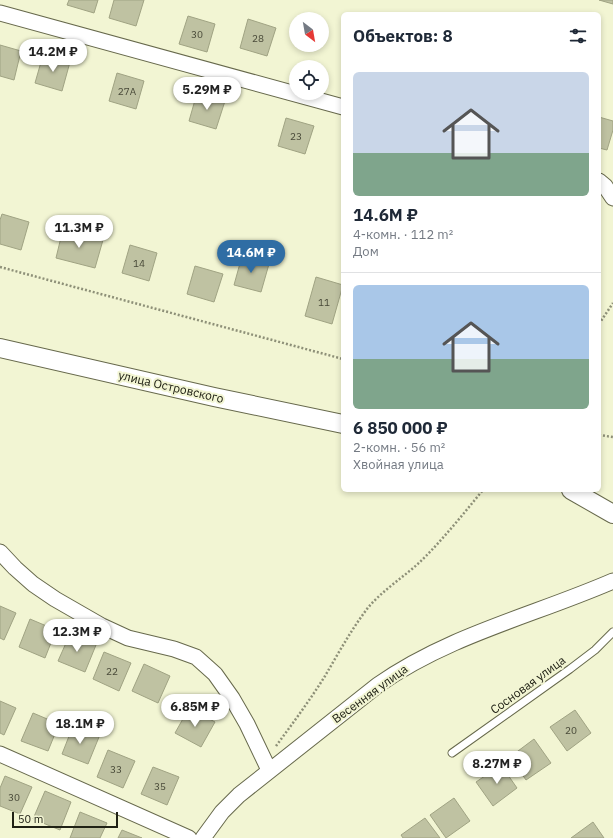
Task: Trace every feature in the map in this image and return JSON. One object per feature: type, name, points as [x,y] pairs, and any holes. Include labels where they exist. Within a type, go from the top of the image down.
[{"type":"street","points":[[0,13],[341,106]]},
{"type":"street","points":[[601,183],[613,198]]},
{"type":"street","name":"улица Островского","points":[[0,348],[220,398],[341,424]]},
{"type":"street","points":[[575,492],[613,514]]},
{"type":"street","points":[[0,552],[39,588],[102,626],[128,638],[174,649],[196,657],[215,674],[232,698],[247,724],[267,766]]},
{"type":"street","name":"Весенняя улица","points":[[203,838],[222,812],[267,766],[399,670],[468,637],[562,602],[613,581]]},
{"type":"street","points":[[0,754],[189,838]]},
{"type":"lane","name":"Сосновая улица","points":[[452,753],[570,669],[595,650],[613,632]]},
{"type":"path","points":[[0,267],[341,358]]},
{"type":"path","points":[[601,321],[613,303]]},
{"type":"path","points":[[601,435],[613,437]]},
{"type":"path","points":[[267,766],[367,609],[423,559],[481,492]]},
{"type":"building","points":[[69,0],[98,0],[94,13],[67,5]]},
{"type":"building","points":[[114,0],[144,0],[136,26],[109,18]]},
{"type":"building","points":[[599,0],[613,0],[613,4]]},
{"type":"building","points":[[188,16],[215,24],[207,52],[179,44]]},
{"type":"building","points":[[248,19],[276,28],[267,56],[240,48]]},
{"type":"building","points":[[0,45],[21,51],[14,80],[0,76]]},
{"type":"building","points":[[43,55],[70,62],[62,91],[35,83]]},
{"type":"building","points":[[117,73],[144,81],[136,109],[109,101]]},
{"type":"building","points":[[197,93],[225,101],[216,129],[189,121]]},
{"type":"building","points":[[286,118],[314,126],[305,154],[278,146]]},
{"type":"building","points":[[601,118],[613,121],[613,130],[607,150],[601,148]]},
{"type":"building","points":[[2,214],[29,222],[21,250],[0,244],[0,220]]},
{"type":"building","points":[[63,229],[103,240],[95,268],[56,258]]},
{"type":"building","points":[[130,245],[157,253],[149,281],[122,273]]},
{"type":"building","points":[[242,256],[269,264],[261,292],[234,285]]},
{"type":"building","points":[[195,266],[223,274],[214,302],[187,294]]},
{"type":"building","points":[[316,277],[341,284],[341,292],[332,324],[305,316]]},
{"type":"building","points":[[0,606],[16,613],[4,640],[0,638]]},
{"type":"building","points":[[30,619],[56,630],[45,658],[19,647]]},
{"type":"building","points":[[70,634],[96,645],[85,672],[58,661]]},
{"type":"building","points":[[104,652],[131,663],[119,691],[93,679]]},
{"type":"building","points":[[144,664],[170,676],[158,703],[132,691]]},
{"type":"building","points":[[0,701],[16,708],[4,735],[0,733]]},
{"type":"building","points":[[189,708],[215,722],[201,747],[175,733]]},
{"type":"building","points":[[575,710],[591,733],[567,751],[550,727]]},
{"type":"building","points":[[33,713],[59,724],[48,751],[21,741]]},
{"type":"building","points":[[73,726],[99,737],[88,764],[62,754]]},
{"type":"building","points":[[534,739],[551,763],[526,780],[510,757]]},
{"type":"building","points":[[108,750],[135,761],[123,788],[97,777]]},
{"type":"building","points":[[501,765],[517,788],[493,806],[476,782]]},
{"type":"building","points":[[153,767],[179,777],[167,805],[141,794]]},
{"type":"building","points":[[5,776],[32,787],[20,814],[0,806],[0,788]]},
{"type":"building","points":[[45,791],[71,802],[60,830],[33,819]]},
{"type":"building","points":[[454,798],[470,821],[446,838],[430,815]]},
{"type":"building","points":[[80,812],[107,823],[100,838],[70,838]]},
{"type":"building","points":[[425,818],[440,838],[403,838],[401,835]]},
{"type":"building","points":[[593,822],[604,838],[571,838]]},
{"type":"building","points":[[122,830],[142,838],[118,838]]}]
